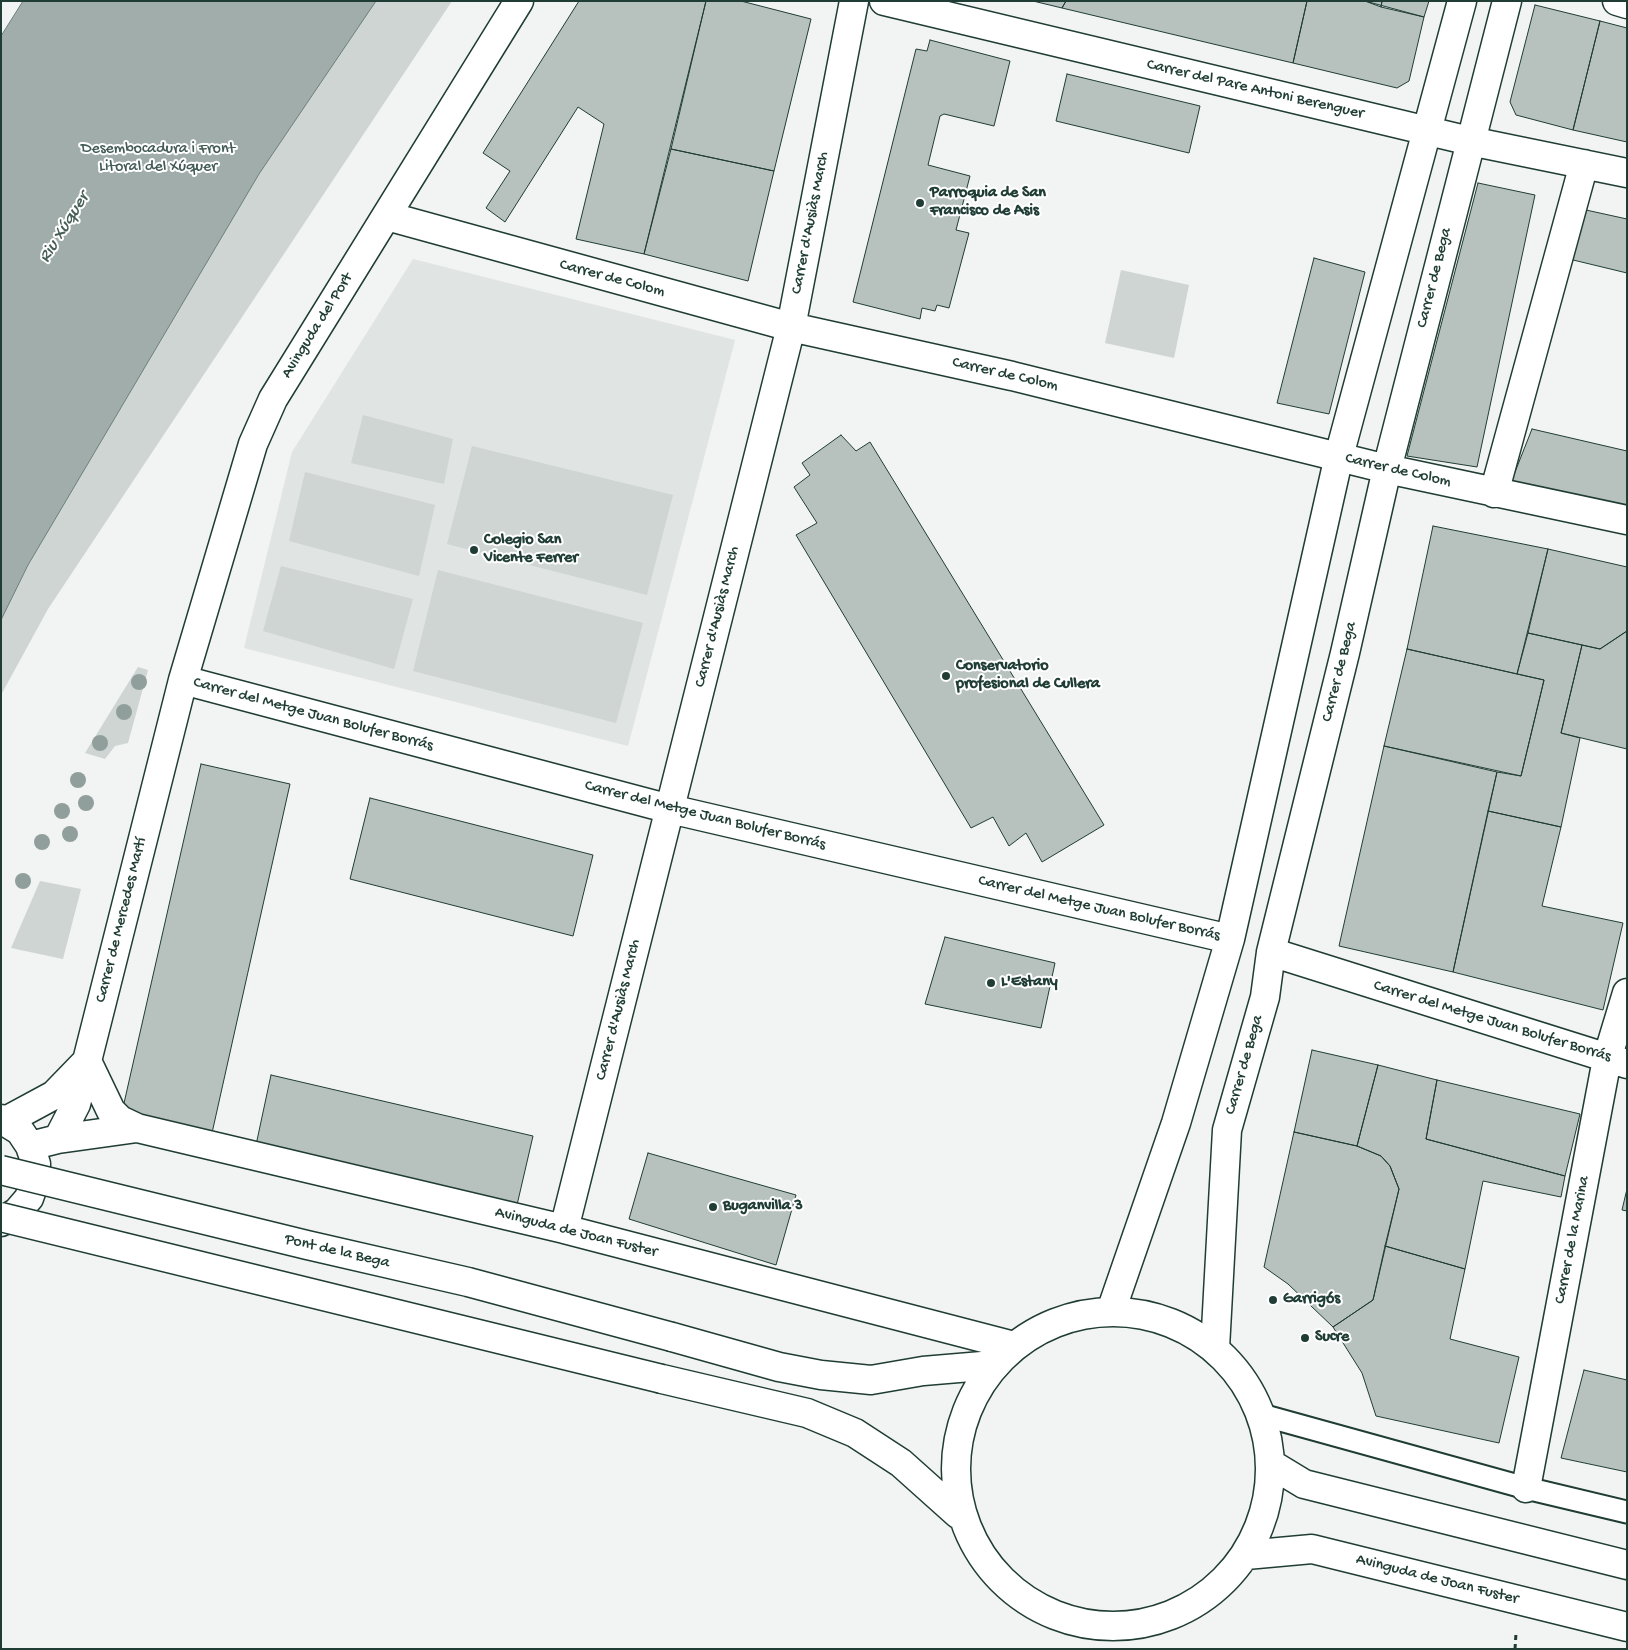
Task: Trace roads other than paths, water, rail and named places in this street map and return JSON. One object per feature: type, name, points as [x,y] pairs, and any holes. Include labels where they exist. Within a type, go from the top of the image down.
[{"type":"street","name":"Avinguda del Port","points":[[183,680],[253,444],[273,399],[518,1]]},
{"type":"street","name":"Carrer d'Ausiàs March","points":[[564,1229],[791,327],[854,1]]},
{"type":"street","name":"Carrer del Pare Antoni Berenguer","points":[[884,1],[1470,141],[1627,173]]},
{"type":"street","points":[[1111,1311],[1176,1123],[1230,939],[1338,456],[1462,1]]},
{"type":"street","name":"Carrer de Bega","points":[[1215,1348],[1227,1130],[1265,996],[1271,952],[1345,653],[1387,469],[1507,1]]},
{"type":"street","points":[[1617,1],[1627,4]]},
{"type":"street","points":[[1494,492],[1584,164]]},
{"type":"street","name":"Carrer de Colom","points":[[387,216],[791,327],[1012,376],[1387,469],[1627,520]]},
{"type":"street","name":"Carrer del Metge Juan Bolufer Borrás","points":[[183,680],[670,809],[1230,939]]},
{"type":"street","name":"Carrer de Mercedes Martí","points":[[58,1139],[76,1104],[183,680]]},
{"type":"street","name":"Carrer del Metge Juan Bolufer Borrás","points":[[1271,952],[1617,1061]]},
{"type":"street","name":"Carrer de la Marina","points":[[1526,1488],[1617,1061],[1627,993]]},
{"type":"street","points":[[3,1120],[54,1095],[87,1061],[111,1111],[120,1120],[136,1128]]},
{"type":"street","points":[[1,1222],[17,1212],[29,1198],[35,1181],[36,1164],[30,1146],[20,1131],[3,1120]]},
{"type":"street","points":[[30,1146],[58,1139],[136,1128]]},
{"type":"street","name":"Avinguda de Joan Fuster","points":[[136,1128],[564,1229],[1014,1346]]},
{"type":"street","name":"Pont de la Bega","points":[[1,1170],[307,1246],[468,1282],[780,1367],[821,1375],[863,1379],[994,1365]]},
{"type":"street","points":[[1,1217],[807,1413],[855,1433],[901,1463],[958,1514],[982,1558],[1018,1596],[1064,1620],[1115,1628],[1166,1619],[1211,1594],[1246,1555],[1260,1527],[1269,1496],[1271,1464],[1262,1415],[1243,1379],[1215,1348],[1183,1328],[1148,1315],[1111,1311],[1076,1315],[1043,1327],[1014,1346],[994,1365],[967,1408],[955,1459],[958,1514]]},
{"type":"street","points":[[1271,1464],[1304,1484],[1627,1565]]},
{"type":"street","name":"Avinguda de Joan Fuster","points":[[1246,1555],[1312,1549],[1627,1627]]},
{"type":"lane","points":[[1262,1415],[1526,1488],[1627,1512]]},
{"type":"water","name":"Desembocadura i Front Litoral del Xúquer","points":[[23,1],[376,1],[259,174],[28,565],[1,620],[1,36]]},
{"type":"place","name":"Parroquia de San Francisco de Asis","points":[[920,203]]},
{"type":"place","name":"Colegio San Vicente Ferrer","points":[[474,550]]},
{"type":"place","name":"Conservatorio profesional de Cullera","points":[[946,676]]},
{"type":"place","name":"L'Estany","points":[[991,983]]},
{"type":"place","name":"Buganvilla 3","points":[[713,1207]]},
{"type":"place","name":"Garrigós","points":[[1273,1300]]},
{"type":"place","name":"Sucre","points":[[1305,1338]]},
{"type":"water label","name":"Riu Xúquer","points":[[65,228]]}]
